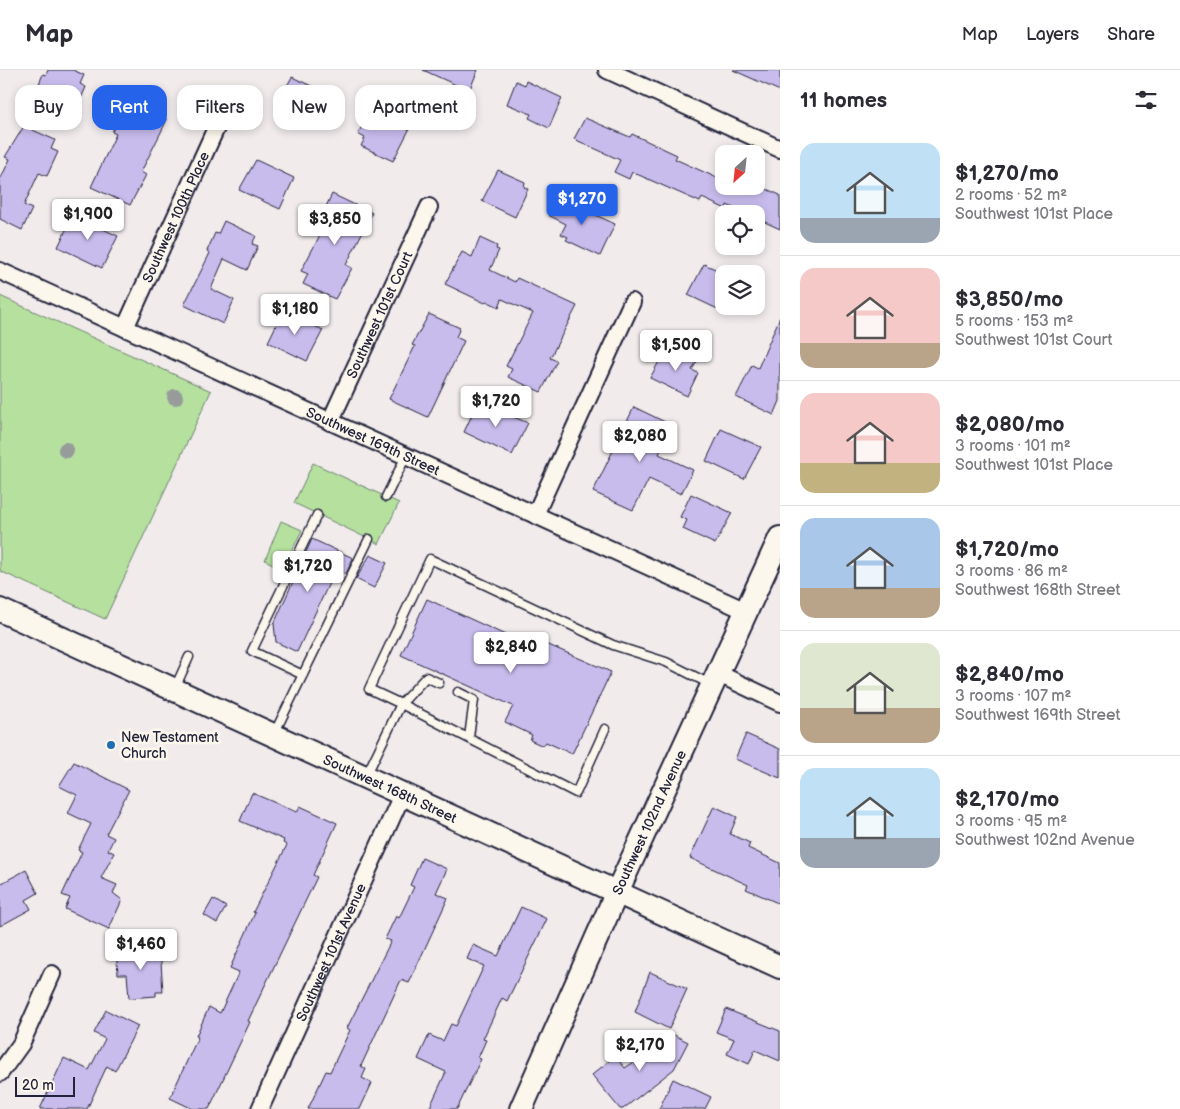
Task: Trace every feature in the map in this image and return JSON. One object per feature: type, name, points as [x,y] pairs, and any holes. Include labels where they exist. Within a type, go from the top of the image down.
[{"type":"street","points":[[606,70],[780,149]]},
{"type":"street","name":"Southwest 100th Place","points":[[125,328],[215,130]]},
{"type":"street","name":"Southwest 101st Court","points":[[330,422],[429,207]]},
{"type":"street","name":"Southwest 169th Street","points":[[0,272],[746,611]]},
{"type":"street","points":[[535,515],[632,302]]},
{"type":"street","name":"Southwest 102nd Avenue","points":[[522,1108],[617,892],[780,538]]},
{"type":"street","name":"Southwest 168th Street","points":[[0,610],[780,967]]},
{"type":"street","points":[[716,680],[780,703]]},
{"type":"street","name":"Southwest 101st Avenue","points":[[260,1109],[402,795]]},
{"type":"street","points":[[0,1073],[21,1044],[52,974]]},
{"type":"lane","points":[[386,497],[406,456]]},
{"type":"lane","points":[[303,675],[252,651],[317,515]]},
{"type":"lane","points":[[274,736],[368,539]]},
{"type":"lane","points":[[605,729],[576,793],[469,737],[369,688],[430,559],[613,645],[716,680]]},
{"type":"lane","points":[[174,690],[189,657]]},
{"type":"lane","points":[[365,778],[401,704],[426,677],[439,683]]},
{"type":"lane","points":[[458,692],[474,700],[469,737]]},
{"type":"green space","points":[[0,296],[211,391],[105,619],[0,571]]},
{"type":"green space","points":[[313,463],[399,503],[379,544],[294,503]]},
{"type":"green space","points":[[281,521],[302,530],[283,569],[265,560]]},
{"type":"building","points":[[48,70],[73,70],[84,75],[80,84],[82,85],[38,85],[43,74],[46,75]]},
{"type":"building","points":[[423,70],[478,70],[472,85],[456,85]]},
{"type":"building","points":[[733,70],[780,70],[780,91]]},
{"type":"building","points":[[292,77],[309,85],[287,85]]},
{"type":"building","points":[[516,81],[525,85],[526,81],[562,98],[549,128],[529,118],[531,114],[507,104]]},
{"type":"building","points":[[82,85],[86,87],[82,96]]},
{"type":"building","points":[[585,118],[630,137],[632,134],[677,155],[675,159],[715,177],[715,195],[765,195],[765,188],[780,195],[780,229],[765,222],[765,205],[717,205],[702,198],[700,202],[632,172],[629,179],[614,172],[620,160],[574,139]]},
{"type":"building","points":[[22,130],[33,130],[55,140],[51,149],[58,152],[47,176],[39,173],[24,205],[32,209],[22,230],[0,219],[0,180],[10,159],[5,157]]},
{"type":"building","points":[[113,130],[162,130],[141,172],[146,175],[130,205],[91,187],[116,134],[112,132]]},
{"type":"building","points":[[360,130],[409,130],[393,161],[361,146],[365,138],[358,134]]},
{"type":"building","points":[[256,160],[294,178],[280,209],[239,190]]},
{"type":"building","points":[[498,170],[525,182],[524,187],[528,189],[515,217],[482,201]]},
{"type":"building","points":[[332,194],[372,213],[346,265],[352,268],[335,299],[303,284],[308,274],[301,271],[328,220],[321,217]]},
{"type":"building","points":[[557,197],[615,224],[600,256],[566,240],[568,237],[561,234],[566,224],[548,215]]},
{"type":"building","points":[[73,215],[118,236],[102,268],[58,247]]},
{"type":"building","points":[[224,221],[256,236],[252,244],[258,246],[247,270],[224,259],[211,289],[234,300],[223,324],[184,305],[210,253],[207,251],[215,233],[218,234]]},
{"type":"building","points":[[480,238],[497,246],[496,249],[499,250],[490,270],[515,282],[517,278],[577,306],[550,358],[557,361],[541,392],[508,377],[512,369],[506,366],[533,313],[502,299],[499,307],[486,301],[485,303],[445,284],[462,252],[472,257]]},
{"type":"building","points":[[704,264],[715,269],[715,308],[688,295]]},
{"type":"building","points":[[283,311],[323,330],[307,361],[268,342]]},
{"type":"building","points":[[429,314],[460,328],[456,337],[464,341],[428,417],[389,399],[415,346],[412,345]]},
{"type":"building","points":[[780,317],[780,401],[774,415],[736,397],[752,365],[758,368]]},
{"type":"building","points":[[667,347],[697,361],[692,370],[698,373],[687,396],[650,378]]},
{"type":"building","points":[[478,402],[528,423],[512,455],[464,432]]},
{"type":"building","points":[[634,407],[665,422],[661,431],[668,435],[659,454],[693,470],[681,494],[649,479],[633,510],[593,492]]},
{"type":"building","points":[[721,429],[761,447],[744,479],[706,461]]},
{"type":"building","points":[[691,494],[732,513],[715,544],[683,529],[687,520],[680,517]]},
{"type":"building","points":[[312,539],[353,558],[346,574],[337,570],[333,580],[331,579],[297,652],[276,642],[274,624]]},
{"type":"building","points":[[370,555],[387,563],[374,588],[356,579]]},
{"type":"building","points":[[427,599],[540,651],[544,643],[611,672],[572,754],[546,742],[543,746],[530,740],[532,735],[505,722],[513,706],[401,655]]},
{"type":"building","points":[[746,734],[780,749],[780,778],[735,759]]},
{"type":"building","points":[[74,762],[129,790],[106,834],[114,838],[108,850],[114,853],[101,878],[117,885],[113,893],[122,900],[109,929],[65,909],[70,898],[62,895],[82,852],[78,850],[91,824],[68,813],[77,795],[59,786]]},
{"type":"building","points":[[252,793],[297,812],[300,806],[337,823],[313,875],[317,877],[248,1021],[250,1022],[209,1109],[193,1109],[170,1098],[198,1037],[196,1036],[209,1007],[220,1013],[239,972],[230,968],[255,913],[253,912],[287,845],[283,843],[284,840],[240,821]]},
{"type":"building","points":[[714,806],[737,817],[730,834],[750,843],[748,848],[780,863],[780,904],[746,889],[748,885],[690,858]]},
{"type":"building","points":[[422,858],[447,869],[436,893],[448,898],[409,983],[401,980],[361,1066],[366,1069],[362,1078],[372,1083],[360,1109],[308,1109],[326,1071],[330,1072],[350,1030],[347,1028],[391,941],[385,939],[396,916],[399,918],[414,887],[410,885]]},
{"type":"building","points":[[26,870],[38,893],[26,900],[31,909],[0,926],[0,884]]},
{"type":"building","points":[[213,899],[226,907],[217,923],[204,915]]},
{"type":"building","points":[[521,907],[547,919],[507,1001],[502,998],[483,1039],[486,1040],[478,1058],[481,1059],[457,1109],[429,1109],[446,1072],[418,1059],[429,1035],[443,1041],[451,1024],[456,1026],[484,966],[467,959],[473,945],[498,956]]},
{"type":"building","points":[[160,947],[163,992],[156,992],[156,996],[129,998],[127,974],[118,974],[116,950]]},
{"type":"building","points":[[650,972],[687,989],[669,1029],[635,1012]]},
{"type":"building","points":[[726,1009],[780,1031],[780,1061],[755,1050],[749,1064],[727,1054],[734,1039],[716,1032]]},
{"type":"building","points":[[106,1010],[138,1026],[115,1071],[107,1066],[87,1109],[40,1109],[64,1058],[89,1070],[105,1039],[94,1033]]},
{"type":"building","points":[[670,1033],[688,1042],[674,1069],[623,1109],[620,1109],[592,1075],[615,1056],[625,1068],[634,1062],[637,1066]]},
{"type":"building","points":[[673,1079],[711,1097],[705,1109],[659,1109]]},
{"type":"place","name":"New Testament Church","points":[[111,745]]}]
